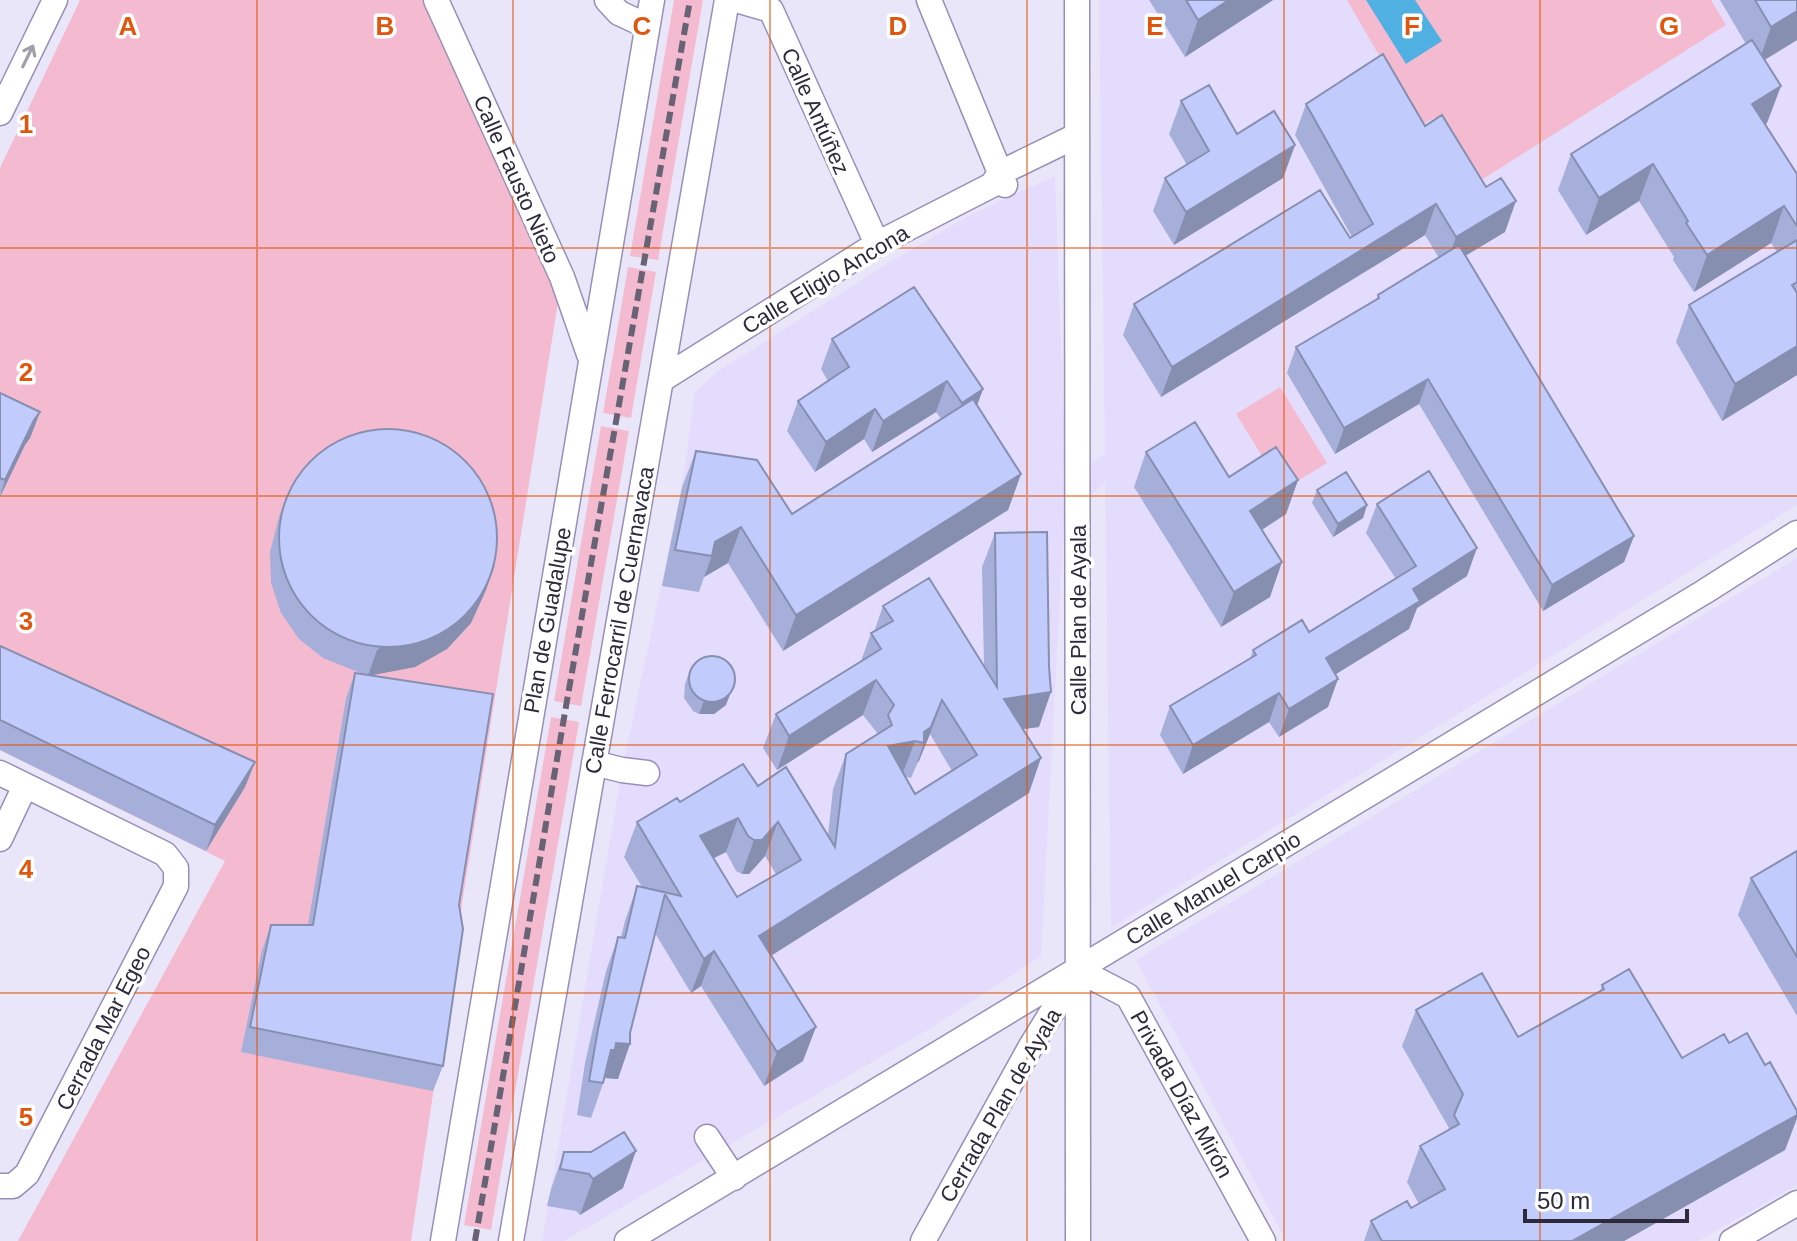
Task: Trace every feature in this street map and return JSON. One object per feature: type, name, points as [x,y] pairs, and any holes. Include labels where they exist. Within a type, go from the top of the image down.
[{"type":"street","points":[[0,113],[55,0]]},
{"type":"street","name":"Calle Fausto Nieto","points":[[436,0],[562,277],[591,361]]},
{"type":"street","points":[[607,0],[619,13],[647,26]]},
{"type":"street","name":"Plan de Guadalupe","points":[[443,1241],[652,0]]},
{"type":"street","name":"Calle Ferrocarril de Cuernavaca","points":[[511,1241],[727,0]]},
{"type":"street","name":"Calle Antúñez","points":[[736,0],[771,10],[877,244]]},
{"type":"street","points":[[929,0],[999,182]]},
{"type":"street","name":"Calle Plan de Ayala","points":[[1077,0],[1078,1241]]},
{"type":"street","name":"Calle Eligio Ancona","points":[[661,380],[877,244],[1076,146]]},
{"type":"street","name":"Calle Manuel Carpio","points":[[627,1241],[1797,533]]},
{"type":"street","points":[[594,763],[647,773]]},
{"type":"street","points":[[0,773],[25,786],[0,839]]},
{"type":"street","name":"Cerrada Mar Egeo","points":[[0,1186],[13,1186],[27,1174],[176,886],[176,868],[165,854],[25,786]]},
{"type":"street","name":"Cerrada Plan de Ayala","points":[[923,1241],[1031,1046],[1078,970]]},
{"type":"street","name":"Privada Díaz Mirón","points":[[1078,970],[1128,996],[1263,1241]]},
{"type":"street","points":[[707,1137],[734,1178]]},
{"type":"street","points":[[1732,1241],[1797,1203]]},
{"type":"shaded area","points":[[80,0],[422,0],[562,277],[411,1241],[18,1241],[225,861],[0,750],[0,168]]},
{"type":"shaded area","points":[[674,0],[703,0],[658,260],[630,256]]},
{"type":"shaded area","points":[[1099,0],[1797,0],[1797,505],[1111,928],[1105,483],[1064,519],[1041,956],[929,1029],[564,1241],[542,1241],[622,770],[682,487],[695,392],[717,372],[890,262],[972,214],[1055,176],[1066,481],[1105,453]]},
{"type":"shaded area","points":[[1347,0],[1711,0],[1726,25],[1475,184],[1434,118],[1420,126]]},
{"type":"shaded area","points":[[628,267],[656,272],[631,418],[603,413]]},
{"type":"shaded area","points":[[1280,387],[1327,463],[1283,490],[1236,414]]},
{"type":"shaded area","points":[[601,426],[629,431],[581,706],[554,701]]},
{"type":"shaded area","points":[[1797,558],[1797,1185],[1698,1241],[1286,1241],[1136,960]]},
{"type":"shaded area","points":[[551,717],[579,722],[491,1230],[464,1225]]},
{"type":"water","points":[[1366,0],[1415,0],[1442,41],[1406,64]]},
{"type":"building","points":[[1186,0],[1229,0],[1198,20]]},
{"type":"building","points":[[1755,0],[1797,0],[1797,11],[1771,27]]},
{"type":"building","points":[[1752,40],[1781,86],[1752,104],[1797,174],[1797,226],[1784,206],[1707,255],[1653,164],[1599,198],[1571,154]]},
{"type":"building","points":[[1383,54],[1425,126],[1442,115],[1486,187],[1501,178],[1516,201],[1456,237],[1436,204],[1172,367],[1134,304],[1320,190],[1350,238],[1373,224],[1306,104]]},
{"type":"building","points":[[1209,85],[1237,134],[1274,111],[1295,145],[1186,212],[1165,178],[1209,151],[1181,101]]},
{"type":"building","points":[[1797,240],[1797,282],[1792,285],[1797,293],[1797,346],[1735,384],[1689,305]]},
{"type":"building","points":[[1459,245],[1634,536],[1552,585],[1428,379],[1344,428],[1296,347],[1379,298],[1378,295]]},
{"type":"building","points":[[914,287],[983,389],[962,403],[947,381],[883,421],[875,409],[826,442],[798,401],[849,367],[832,339]]},
{"type":"building","points":[[0,393],[40,412],[5,480],[0,478]]},
{"type":"building","points":[[973,399],[1021,474],[796,615],[741,527],[715,542],[712,556],[675,550],[696,451],[757,460],[792,514]]},
{"type":"building","points":[[1195,422],[1229,477],[1276,447],[1298,480],[1250,511],[1282,562],[1234,592],[1146,452]]},
{"type":"building","points":[[388,429],[430,437],[449,447],[465,461],[479,477],[489,496],[497,538],[489,580],[479,599],[465,615],[449,629],[430,639],[388,647],[346,639],[327,629],[311,615],[297,599],[287,580],[279,538],[287,496],[297,477],[311,461],[327,447],[346,437]]},
{"type":"building","points":[[1429,471],[1477,548],[1413,589],[1420,601],[1326,658],[1338,679],[1289,709],[1279,693],[1193,745],[1170,706],[1256,655],[1253,650],[1302,620],[1309,632],[1416,566],[1377,504]]},
{"type":"building","points":[[1346,472],[1367,505],[1338,524],[1317,490]]},
{"type":"building","points":[[1047,532],[1051,692],[1004,699],[1041,758],[759,936],[816,1027],[777,1052],[714,951],[704,959],[665,894],[630,1033],[630,1044],[616,1043],[615,1050],[611,1050],[603,1083],[589,1081],[618,937],[625,938],[637,886],[681,896],[637,822],[677,798],[680,802],[743,764],[758,786],[786,767],[835,847],[846,754],[892,725],[888,715],[894,705],[876,680],[789,736],[776,714],[881,649],[871,633],[893,621],[883,606],[929,578],[997,687],[995,533]],"holes":[[[942,700],[977,755],[915,794],[888,746],[915,741],[924,743],[924,732],[931,727]],[[738,818],[748,836],[754,840],[762,840],[778,822],[801,860],[737,897],[700,836]]]},
{"type":"building","points":[[0,646],[255,762],[215,825],[0,720]]},
{"type":"building","points":[[712,656],[728,663],[735,679],[728,695],[712,702],[696,695],[689,679],[696,663]]},
{"type":"building","points":[[355,673],[493,694],[459,905],[463,929],[443,1066],[250,1027],[271,925],[313,925]]},
{"type":"building","points":[[1797,851],[1797,957],[1751,878]]},
{"type":"building","points":[[1629,969],[1682,1058],[1724,1034],[1729,1043],[1747,1033],[1765,1065],[1770,1062],[1797,1115],[1572,1241],[1382,1241],[1371,1221],[1407,1201],[1411,1208],[1445,1189],[1420,1146],[1459,1124],[1454,1115],[1463,1094],[1416,1010],[1482,973],[1518,1037],[1604,989],[1602,985]]},
{"type":"building","points":[[624,1132],[636,1151],[593,1179],[589,1174],[560,1169],[564,1152],[591,1152]]},
{"type":"railway","points":[[475,1241],[690,0]]}]
